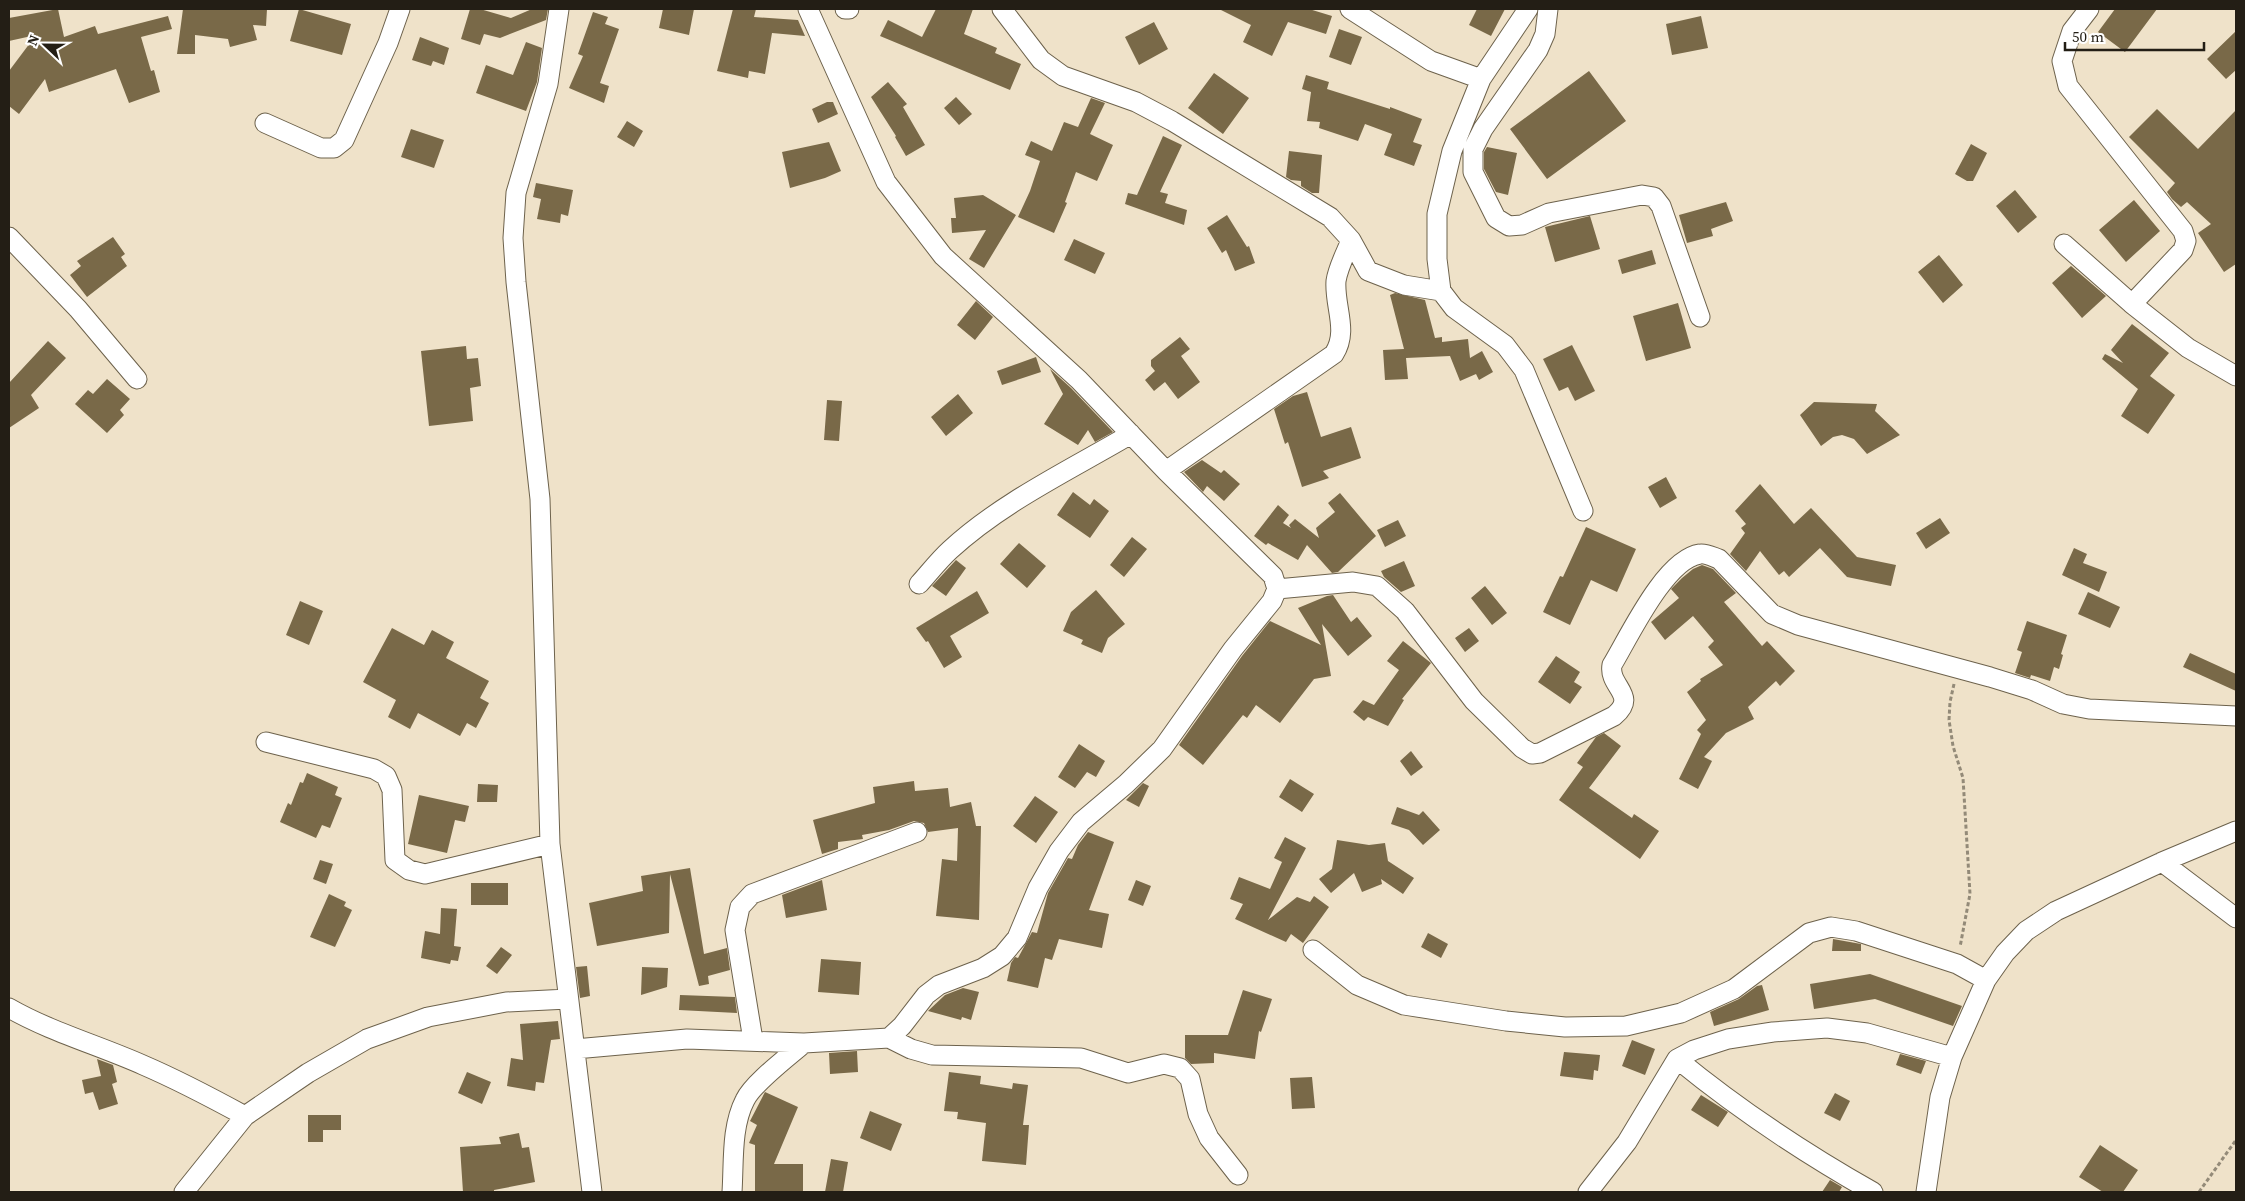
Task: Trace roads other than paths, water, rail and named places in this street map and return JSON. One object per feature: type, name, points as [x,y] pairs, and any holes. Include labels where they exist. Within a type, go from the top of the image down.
[{"type":"street","points":[[266,123],[321,148],[334,148],[344,140],[388,43],[400,9]]},
{"type":"street","points":[[559,9],[548,84],[516,193],[513,238],[516,282],[540,499],[550,844],[592,1192]]},
{"type":"street","points":[[808,9],[886,182],[943,256],[1079,380],[1166,471],[1273,576],[1277,589],[1272,600],[1162,749],[1126,784],[1081,822],[1059,851],[1038,888],[1017,938],[1002,956],[983,968],[940,985],[926,995],[902,1026],[889,1038]]},
{"type":"street","points":[[1002,9],[1041,60],[1063,76],[1136,102],[1172,121],[1330,217],[1351,240],[1368,271],[1404,285],[1441,290]]},
{"type":"street","points":[[1350,9],[1431,61],[1481,79]]},
{"type":"street","points":[[1528,9],[1481,79],[1452,151],[1437,214],[1437,259],[1441,290],[1454,308],[1506,345],[1524,370],[1583,511]]},
{"type":"street","points":[[1548,9],[1545,34],[1538,50],[1483,129],[1473,149],[1473,172],[1496,218],[1508,226],[1522,225],[1549,213],[1642,195],[1654,198],[1661,206],[1700,318]]},
{"type":"street","points":[[2089,9],[2072,31],[2062,61],[2068,86],[2183,231],[2186,241],[2183,250],[2132,304]]},
{"type":"street","points":[[9,237],[78,309],[137,379]]},
{"type":"street","points":[[1166,471],[1334,354],[1340,345],[1342,335],[1336,281],[1340,265],[1351,240]]},
{"type":"street","points":[[2064,244],[2132,304],[2188,348],[2236,376]]},
{"type":"street","points":[[919,584],[948,551],[974,530],[1012,504],[1131,434]]},
{"type":"street","points":[[1277,589],[1353,582],[1377,586],[1405,611],[1474,700],[1522,748],[1532,754],[1540,753],[1606,720],[1622,709],[1625,700],[1612,675],[1612,665],[1657,587],[1686,560],[1700,554],[1718,559],[1772,614],[1798,625],[1841,638],[2032,690],[2063,704],[2089,709],[2236,716]]},
{"type":"street","points":[[266,742],[374,769],[386,776],[392,790],[395,860],[409,870],[425,874],[550,844]]},
{"type":"street","points":[[1924,1191],[1940,1097],[1952,1057],[1986,980],[2005,953],[2026,931],[2056,911],[2162,862],[2236,831]]},
{"type":"street","points":[[753,1040],[736,930],[740,906],[752,894],[917,832]]},
{"type":"street","points":[[2162,862],[2236,918]]},
{"type":"street","points":[[1313,950],[1357,985],[1404,1005],[1506,1021],[1565,1027],[1626,1026],[1681,1013],[1734,989],[1808,933],[1831,927],[1856,931],[1956,964],[1986,980]]},
{"type":"street","points":[[184,1192],[245,1116],[308,1074],[367,1039],[419,1020],[506,1002],[568,999]]},
{"type":"street","points":[[9,1008],[29,1020],[142,1064],[194,1088],[245,1116]]},
{"type":"street","points":[[1588,1192],[1627,1142],[1677,1059],[1728,1039],[1773,1032],[1827,1028],[1868,1033],[1952,1057]]},
{"type":"street","points":[[575,1049],[687,1038],[804,1043],[889,1038],[911,1049],[932,1055],[1081,1058],[1128,1073],[1164,1064],[1180,1068],[1190,1080],[1198,1114],[1209,1138],[1238,1175]]},
{"type":"street","points":[[732,1192],[737,1123],[745,1098],[756,1085],[804,1043]]},
{"type":"street","points":[[1677,1059],[1718,1092],[1814,1159],[1873,1192]]}]
